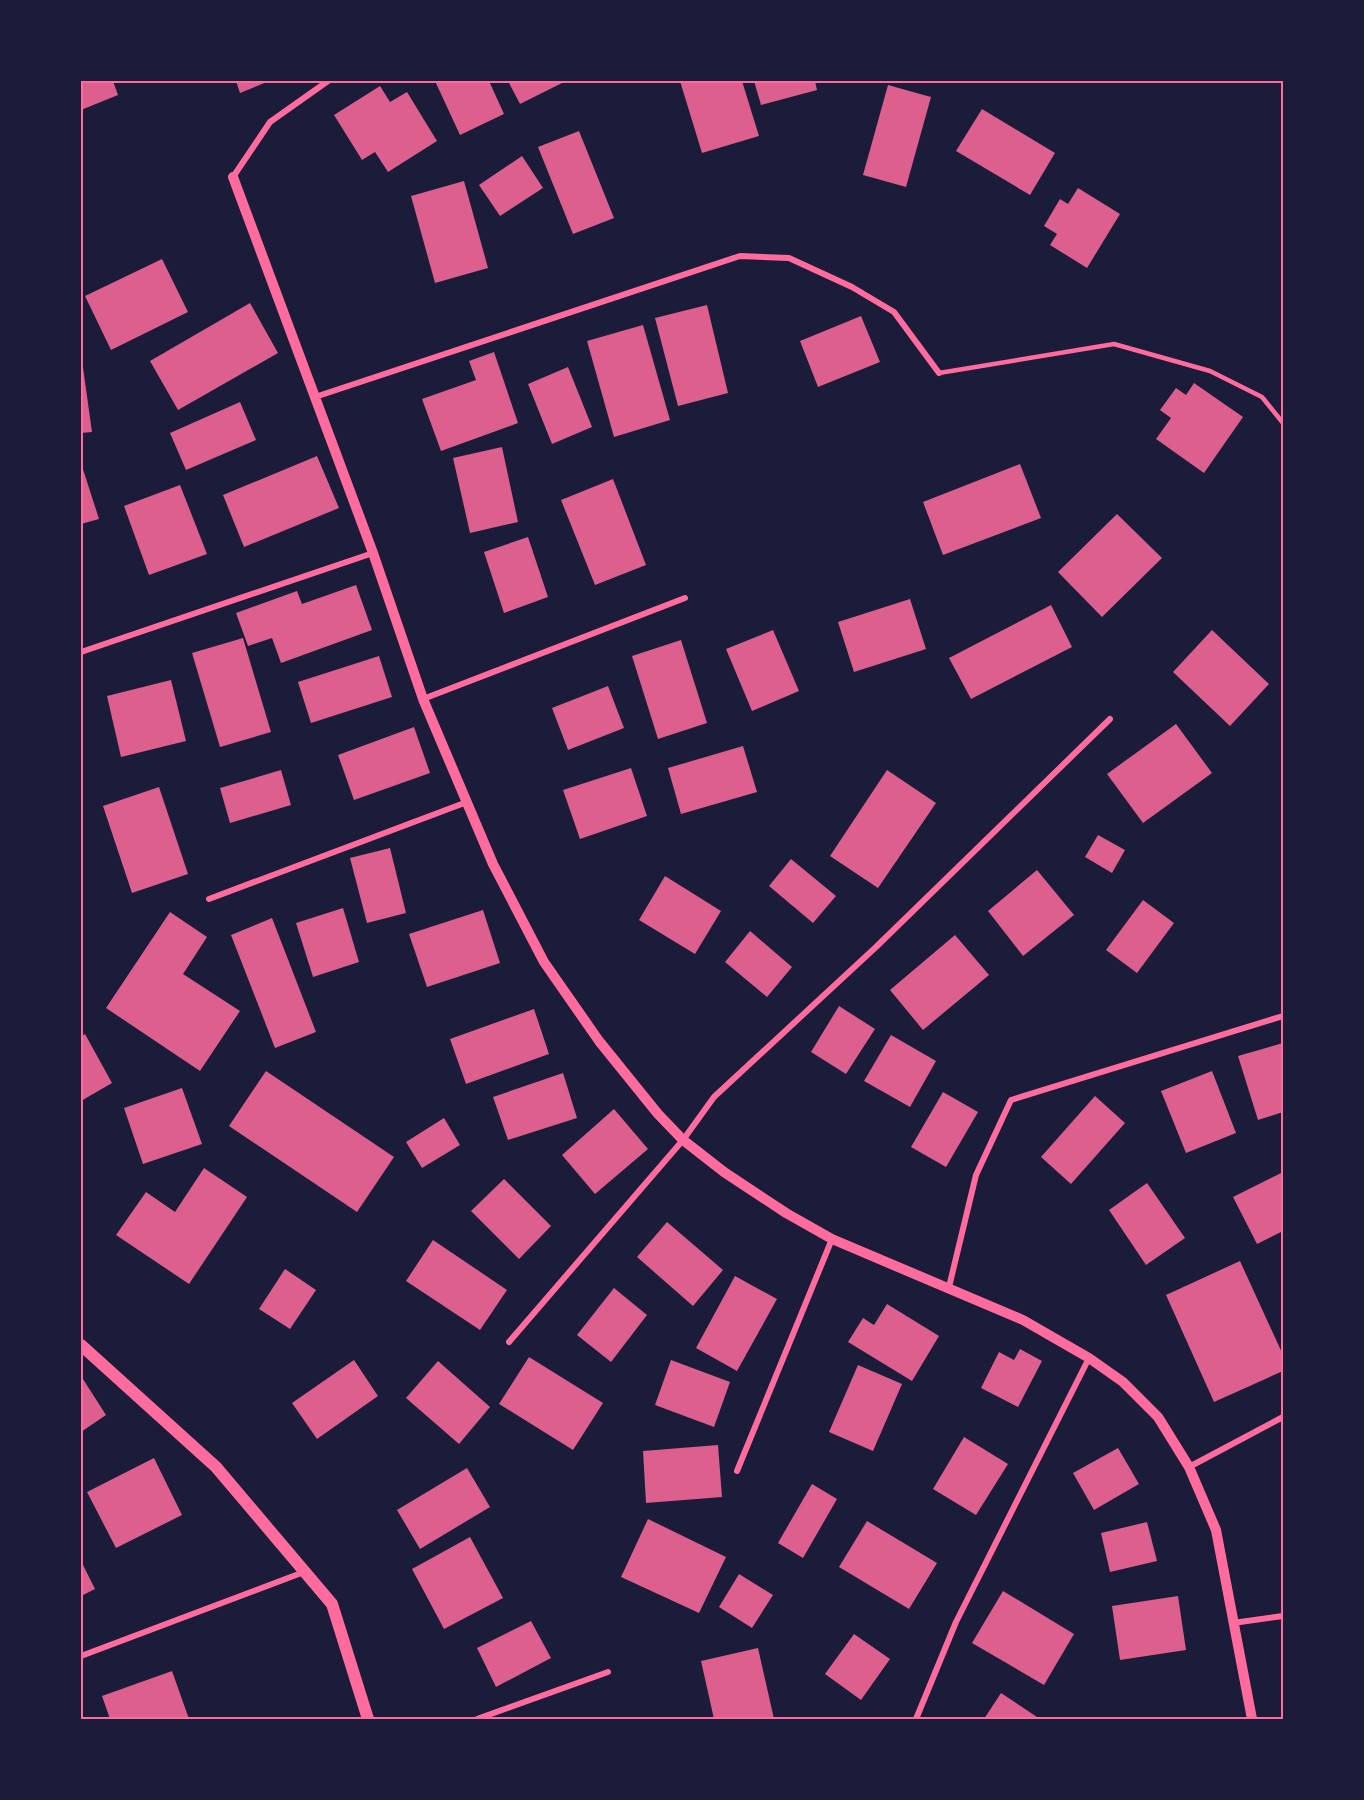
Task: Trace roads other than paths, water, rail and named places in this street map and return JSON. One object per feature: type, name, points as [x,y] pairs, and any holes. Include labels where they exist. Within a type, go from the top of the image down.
[{"type":"main road","points":[[81,1346],[216,1467],[332,1604],[368,1719]]},
{"type":"street","points":[[328,81],[270,122],[233,177],[373,553],[423,699],[493,864],[544,962],[599,1041],[683,1140],[777,1207],[832,1239],[1023,1320],[1089,1358],[1123,1382],[1158,1417],[1189,1467],[1216,1530],[1251,1719]]},
{"type":"street","points":[[315,397],[740,256],[789,258],[860,292],[894,312],[939,373]]},
{"type":"street","points":[[81,652],[373,553]]},
{"type":"street","points":[[423,699],[685,598]]},
{"type":"street","points":[[508,1342],[683,1140],[714,1097],[876,947],[1110,719]]},
{"type":"street","points":[[209,899],[468,801]]},
{"type":"street","points":[[949,1287],[976,1175],[1011,1100],[1283,1016]]},
{"type":"street","points":[[737,1471],[832,1239]]},
{"type":"street","points":[[916,1719],[956,1622],[1089,1358]]},
{"type":"street","points":[[1189,1467],[1283,1417]]},
{"type":"street","points":[[81,1656],[304,1571]]},
{"type":"street","points":[[1233,1623],[1283,1616]]},
{"type":"street","points":[[477,1719],[608,1672]]},
{"type":"lane","points":[[939,373],[1114,344],[1210,371],[1262,397],[1283,423]]}]
